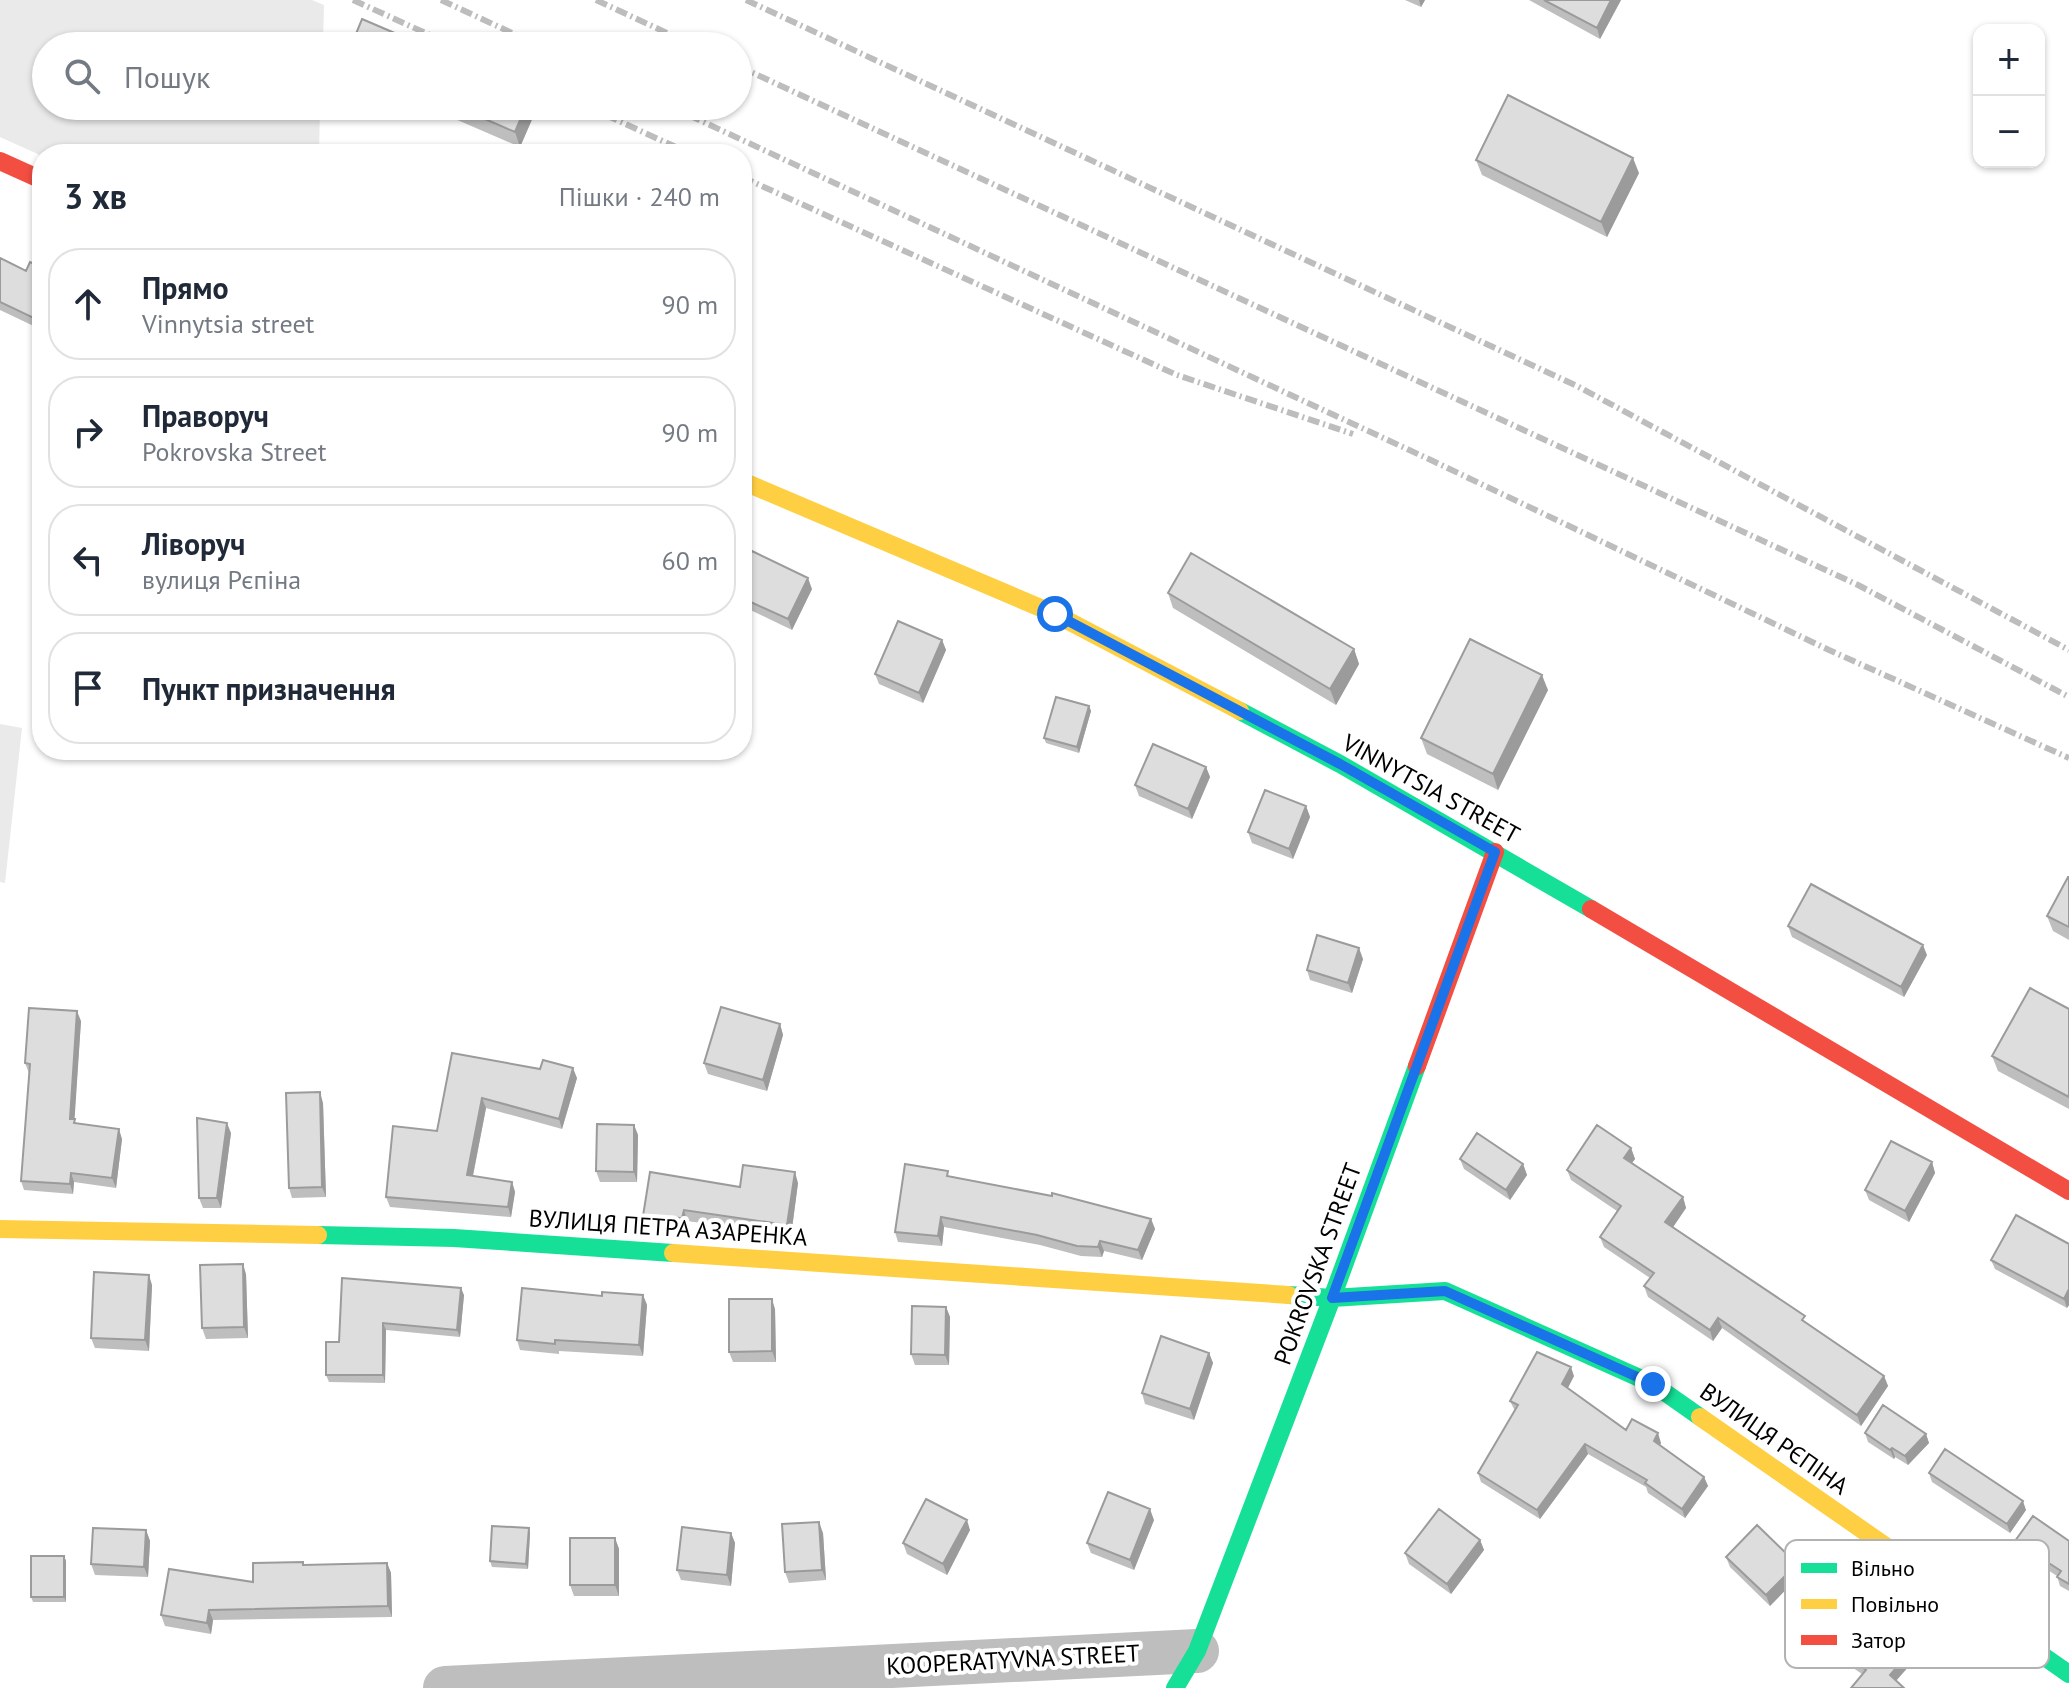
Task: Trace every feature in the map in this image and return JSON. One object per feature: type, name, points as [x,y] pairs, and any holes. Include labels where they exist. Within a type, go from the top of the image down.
[{"type":"street","points":[[0,161],[32,175]]},
{"type":"street","name":"VINNYTSIA STREET","points":[[752,485],[1055,614],[1340,764],[1495,852],[2069,1191]]},
{"type":"street","name":"POKROVSKA STREET","points":[[1175,1688],[1197,1651],[1332,1298],[1495,852]]},
{"type":"street","name":"ВУЛИЦЯ ПЕТРА АЗАРЕНКА","points":[[0,1229],[454,1238],[1332,1298]]},
{"type":"street","name":"ВУЛИЦЯ РЄПІНА","points":[[1332,1298],[1445,1291],[1653,1384],[1877,1540]]},
{"type":"street","name":"KOOPERATYVNA STREET","points":[[445,1688],[1197,1651]]},
{"type":"street","name":"ВУЛИЦЯ РЄПІНА","points":[[2049,1660],[2069,1674]]},
{"type":"shaded area","points":[[0,0],[312,0],[324,5],[323,32],[32,32],[32,120],[320,120],[319,144],[32,144],[32,151],[0,137]]},
{"type":"shaded area","points":[[0,724],[22,728],[5,883],[0,882]]},
{"type":"building","points":[[1544,0],[1611,0],[1597,28]]},
{"type":"building","points":[[362,19],[392,32],[357,32]]},
{"type":"building","points":[[1508,95],[1633,158],[1601,222],[1476,160]]},
{"type":"building","points":[[487,120],[520,120],[515,132]]},
{"type":"building","points":[[0,258],[26,271],[32,263],[32,317],[0,302]]},
{"type":"building","points":[[752,551],[808,578],[788,619],[752,603]]},
{"type":"building","points":[[1191,553],[1354,649],[1330,689],[1168,593]]},
{"type":"building","points":[[898,621],[942,640],[919,693],[875,674]]},
{"type":"building","points":[[1470,639],[1542,675],[1493,774],[1421,738]]},
{"type":"building","points":[[1056,697],[1089,706],[1077,747],[1044,738]]},
{"type":"building","points":[[1153,744],[1206,767],[1188,809],[1135,785]]},
{"type":"building","points":[[1265,790],[1306,806],[1289,849],[1248,832]]},
{"type":"building","points":[[2069,877],[2069,927],[2047,916]]},
{"type":"building","points":[[1811,884],[1923,945],[1901,987],[1788,926]]},
{"type":"building","points":[[1317,935],[1359,948],[1348,983],[1307,970]]},
{"type":"building","points":[[2030,988],[2069,1009],[2069,1097],[1992,1056]]},
{"type":"building","points":[[721,1007],[780,1024],[763,1080],[704,1063]]},
{"type":"building","points":[[29,1008],[77,1011],[70,1119],[75,1119],[74,1123],[119,1129],[112,1178],[71,1173],[70,1184],[21,1181],[30,1064],[25,1063]]},
{"type":"building","points":[[452,1053],[540,1069],[543,1060],[573,1068],[559,1119],[482,1098],[467,1175],[512,1182],[508,1207],[386,1197],[393,1126],[437,1131]]},
{"type":"building","points":[[320,1092],[322,1187],[289,1188],[286,1093]]},
{"type":"building","points":[[197,1118],[227,1123],[217,1198],[199,1198]]},
{"type":"building","points":[[597,1124],[634,1125],[634,1172],[596,1171]]},
{"type":"building","points":[[1597,1125],[1631,1148],[1624,1158],[1683,1197],[1665,1222],[1805,1316],[1802,1320],[1884,1376],[1857,1415],[1718,1318],[1710,1330],[1644,1286],[1654,1273],[1600,1237],[1621,1206],[1567,1170]]},
{"type":"building","points":[[1477,1133],[1523,1164],[1506,1190],[1460,1159]]},
{"type":"building","points":[[1891,1141],[1932,1162],[1905,1211],[1865,1190]]},
{"type":"building","points":[[905,1164],[948,1171],[947,1176],[1052,1196],[1052,1193],[1151,1219],[1138,1250],[1100,1241],[1098,1247],[1077,1246],[1037,1235],[941,1217],[938,1236],[895,1232]]},
{"type":"building","points":[[743,1165],[795,1172],[787,1225],[684,1210],[682,1218],[643,1216],[650,1172],[740,1187]]},
{"type":"building","points":[[2016,1215],[2069,1244],[2069,1289],[2064,1299],[1991,1260]]},
{"type":"building","points":[[243,1264],[244,1327],[202,1328],[200,1265]]},
{"type":"building","points":[[94,1272],[149,1275],[145,1340],[91,1338]]},
{"type":"building","points":[[342,1278],[461,1288],[457,1330],[383,1323],[383,1375],[326,1375],[326,1342],[339,1342]]},
{"type":"building","points":[[522,1288],[602,1296],[602,1292],[643,1295],[639,1345],[555,1340],[555,1344],[517,1340]]},
{"type":"building","points":[[729,1299],[772,1299],[772,1351],[729,1352]]},
{"type":"building","points":[[912,1306],[946,1307],[945,1355],[911,1354]]},
{"type":"building","points":[[1161,1336],[1209,1353],[1190,1409],[1142,1393]]},
{"type":"building","points":[[1537,1352],[1571,1367],[1562,1384],[1626,1430],[1632,1419],[1658,1433],[1654,1441],[1704,1477],[1682,1509],[1645,1483],[1647,1480],[1585,1444],[1537,1510],[1478,1473],[1518,1405],[1510,1401]]},
{"type":"building","points":[[1883,1405],[1926,1434],[1905,1456],[1865,1433]]},
{"type":"building","points":[[1945,1449],[2023,1501],[2007,1524],[1929,1473]]},
{"type":"building","points":[[1108,1492],[1150,1509],[1130,1560],[1087,1543]]},
{"type":"building","points":[[926,1499],[967,1520],[943,1564],[903,1543]]},
{"type":"building","points":[[1439,1509],[1480,1540],[1447,1584],[1405,1553]]},
{"type":"building","points":[[2033,1516],[2069,1541],[2069,1584],[2057,1577],[2061,1571],[2049,1563],[2049,1540],[2016,1540]]},
{"type":"building","points":[[819,1522],[822,1570],[785,1572],[782,1524]]},
{"type":"building","points":[[1757,1525],[1785,1552],[1785,1576],[1766,1595],[1726,1557]]},
{"type":"building","points":[[492,1526],[529,1528],[526,1564],[490,1561]]},
{"type":"building","points":[[682,1527],[731,1533],[727,1575],[677,1570]]},
{"type":"building","points":[[93,1528],[146,1530],[144,1567],[91,1564]]},
{"type":"building","points":[[570,1538],[615,1538],[615,1585],[570,1585]]},
{"type":"building","points":[[31,1556],[64,1556],[64,1597],[31,1597]]},
{"type":"building","points":[[303,1562],[303,1565],[387,1563],[388,1606],[209,1610],[207,1623],[161,1615],[169,1569],[253,1582],[253,1563]]},
{"type":"building","points":[[1863,1668],[1896,1668],[1890,1675],[1904,1688],[1851,1688],[1866,1670]]},
{"type":"railway","points":[[353,0],[423,32]]},
{"type":"railway","points":[[441,0],[510,32]]},
{"type":"railway","points":[[596,0],[665,32]]},
{"type":"railway","points":[[746,0],[1577,386],[2069,650]]},
{"type":"railway","points":[[752,72],[1858,585],[2069,697]]},
{"type":"railway","points":[[617,120],[669,144]]},
{"type":"railway","points":[[699,120],[751,144]]},
{"type":"railway","points":[[752,145],[1435,462],[1829,650],[2069,758]]},
{"type":"railway","points":[[752,182],[1177,375],[1353,434]]},
{"type":"traffic: fast","points":[[1240,711],[1340,764],[1591,909]]},
{"type":"traffic: fast","points":[[1175,1688],[1197,1651],[1417,1066]]},
{"type":"traffic: fast","points":[[318,1235],[454,1238],[673,1253]]},
{"type":"traffic: fast","points":[[1289,1295],[1332,1298],[1445,1291],[1653,1384],[1700,1417]]},
{"type":"traffic: fast","points":[[2049,1660],[2069,1674]]},
{"type":"traffic: slow","points":[[752,485],[1055,614],[1240,711]]},
{"type":"traffic: slow","points":[[0,1229],[318,1235]]},
{"type":"traffic: slow","points":[[673,1253],[1289,1295]]},
{"type":"traffic: slow","points":[[1700,1417],[1877,1540]]},
{"type":"traffic: jam","points":[[0,161],[32,175]]},
{"type":"traffic: jam","points":[[1417,1066],[1495,852]]},
{"type":"traffic: jam","points":[[1591,909],[2069,1191]]},
{"type":"route","points":[[1055,614],[1340,764],[1495,852],[1332,1298],[1445,1291],[1653,1384]]}]
